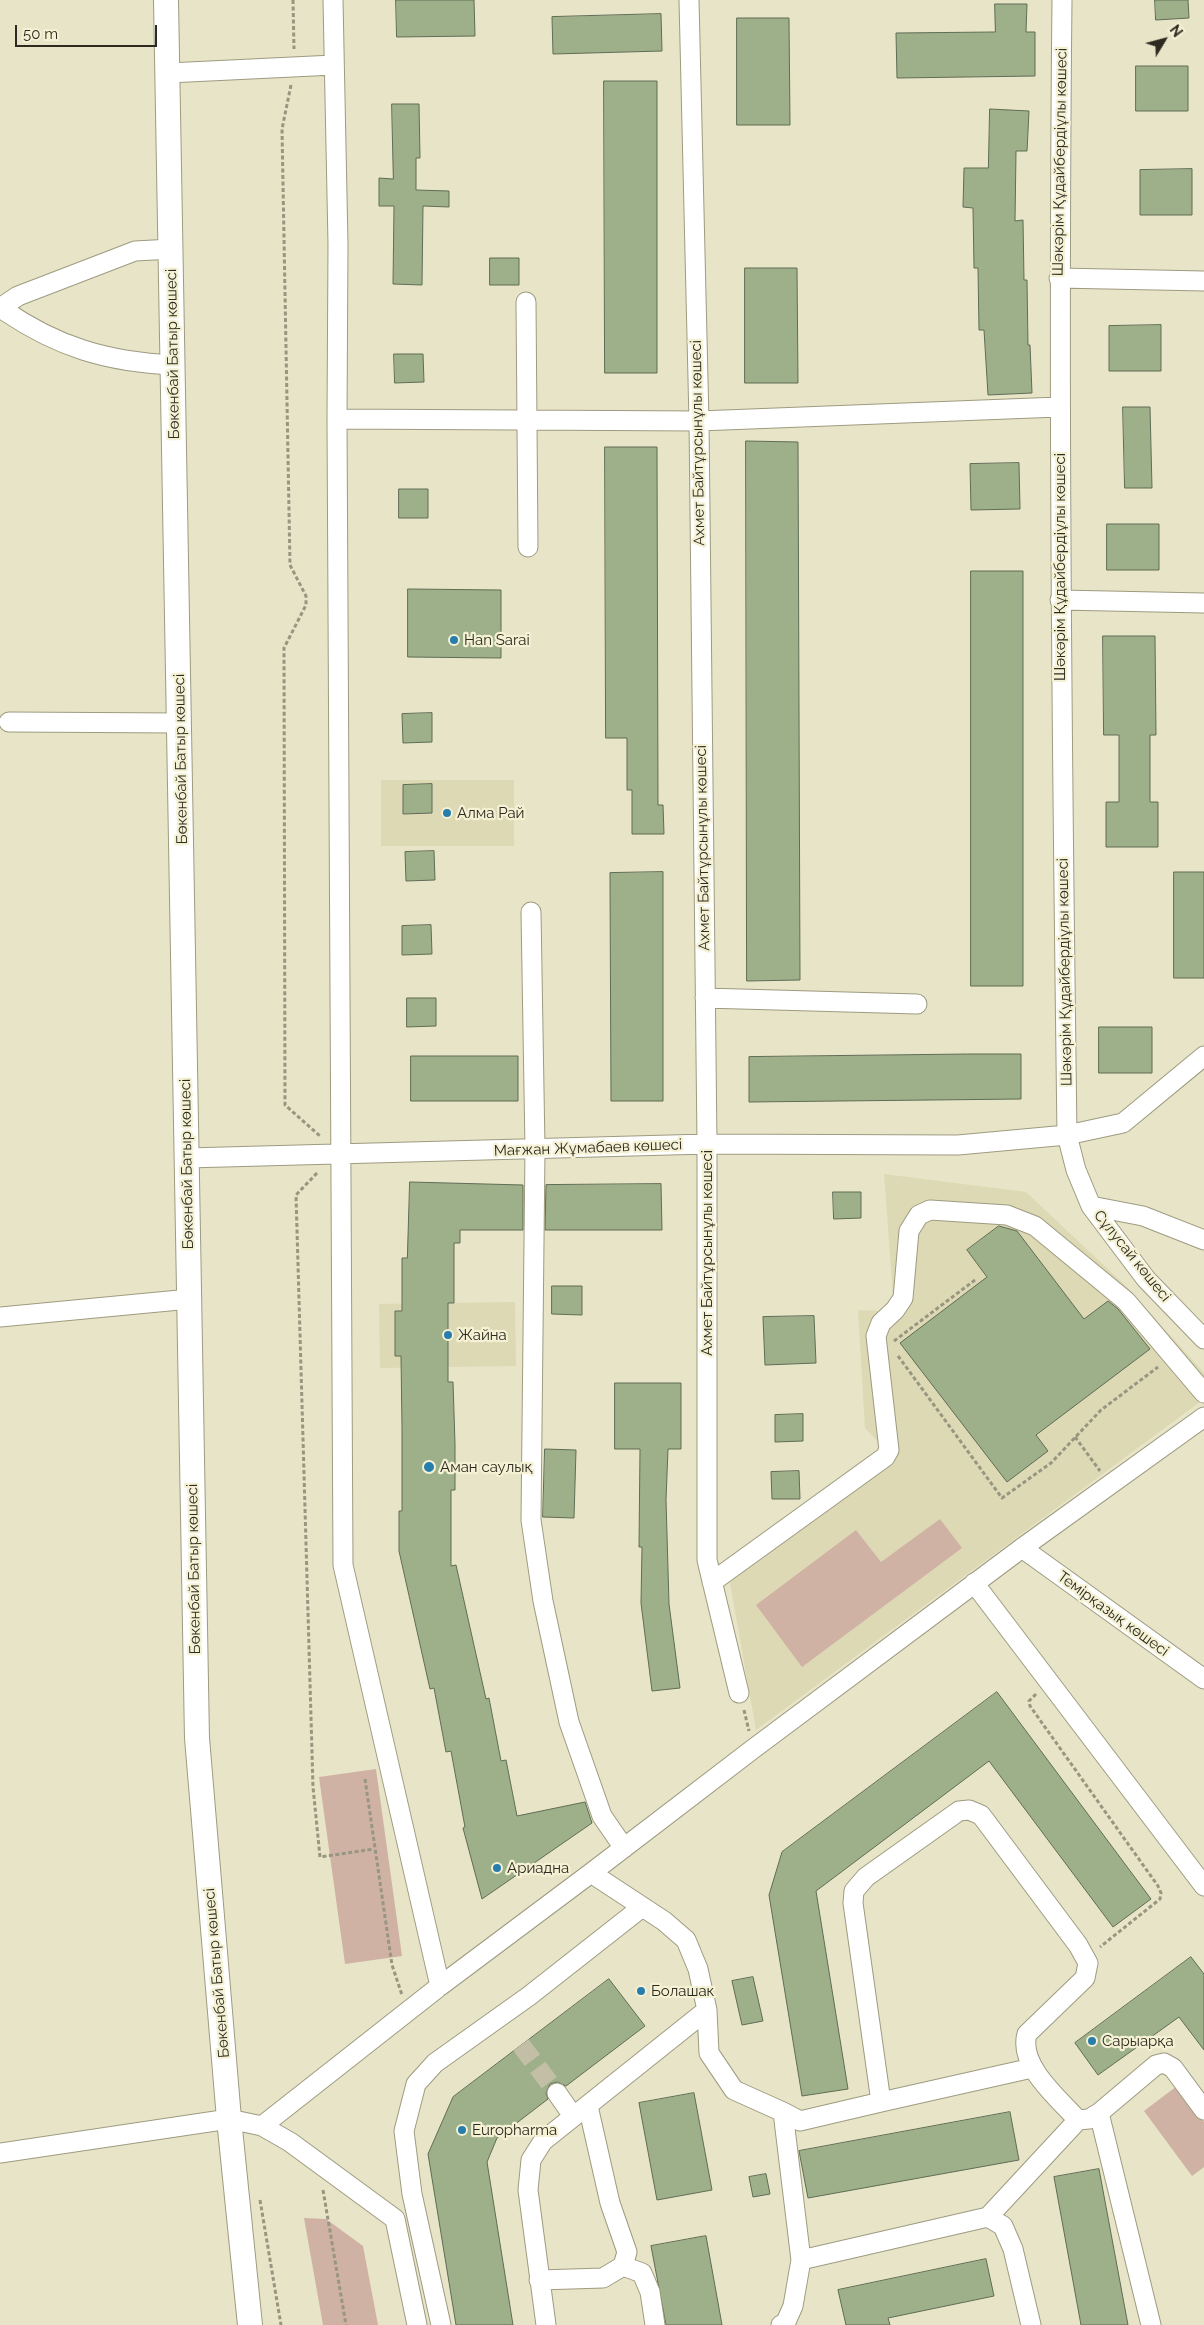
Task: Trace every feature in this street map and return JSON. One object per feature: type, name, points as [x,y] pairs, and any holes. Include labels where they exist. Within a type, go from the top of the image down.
[{"type":"main road","name":"Бөкенбай Батыр көшесі","points":[[166,0],[172,249],[197,1738],[229,2120],[250,2325]]},
{"type":"street","points":[[333,0],[338,244],[333,1155],[343,1565],[440,1986]]},
{"type":"street","name":"Ахмет Байтұрсынұлы көшесі","points":[[689,0],[699,421],[707,1144],[707,1560],[739,1693]]},
{"type":"street","name":"Шәкәрім Құдайбердіұлы көшесі","points":[[1062,0],[1059,407],[1067,1134]]},
{"type":"street","points":[[168,72],[334,65]]},
{"type":"street","points":[[172,249],[135,251],[18,296],[1,309],[39,332],[73,348],[136,363],[174,365]]},
{"type":"street","points":[[1059,278],[1204,281]]},
{"type":"street","points":[[526,302],[528,547]]},
{"type":"street","points":[[337,419],[699,421],[1059,407]]},
{"type":"street","points":[[1060,600],[1204,603]]},
{"type":"street","points":[[9,722],[180,723]]},
{"type":"street","points":[[531,912],[535,1149],[531,1520],[543,1601],[569,1722],[602,1816],[624,1848]]},
{"type":"street","points":[[705,998],[917,1004]]},
{"type":"street","name":"Мағжан Жұмабаев көшесі","points":[[187,1158],[707,1144],[958,1145],[1067,1134],[1122,1123],[1204,1056]]},
{"type":"street","name":"Сұлусай көшесі","points":[[1067,1134],[1076,1170],[1091,1206],[1146,1278],[1204,1339]]},
{"type":"street","points":[[1091,1206],[1142,1216],[1204,1240]]},
{"type":"street","points":[[712,1582],[885,1457],[889,1450],[876,1336],[881,1323],[895,1310],[903,1298],[909,1231],[919,1216],[930,1210],[1007,1215],[1035,1226],[1126,1301],[1204,1393]]},
{"type":"street","points":[[0,1317],[190,1299]]},
{"type":"street","points":[[262,2126],[440,1986],[753,1749],[974,1583],[1204,1418]]},
{"type":"street","name":"Темірқазық көшесі","points":[[1022,1548],[1204,1679]]},
{"type":"street","points":[[974,1583],[1204,1886]]},
{"type":"street","points":[[882,2102],[853,1903],[854,1891],[866,1877],[959,1811],[969,1810],[981,1815],[1078,1945],[1088,1963],[1084,1978],[1027,2034],[1024,2044],[1032,2068],[1078,2120]]},
{"type":"street","points":[[591,1873],[641,1908],[664,1921],[686,1940],[698,1969],[707,2010],[709,2053],[734,2090],[800,2121],[1032,2068]]},
{"type":"street","points":[[441,2325],[412,2194],[404,2131],[416,2084],[435,2063],[530,1996],[641,1908]]},
{"type":"street","points":[[546,2325],[528,2190],[531,2160],[543,2141],[707,2010]]},
{"type":"street","points":[[801,2260],[988,2217],[1078,2120],[1089,2119],[1099,2113],[1156,2065],[1164,2063],[1173,2068],[1204,2110]]},
{"type":"street","points":[[539,2280],[603,2278],[623,2266],[627,2252],[581,2111],[557,2092]]},
{"type":"street","points":[[781,2325],[785,2324],[792,2306],[801,2260],[783,2112]]},
{"type":"street","points":[[1099,2113],[1151,2325]]},
{"type":"street","points":[[0,2153],[229,2120],[262,2126],[290,2142],[394,2219],[417,2325]]},
{"type":"street","points":[[988,2217],[1003,2226],[1010,2241],[1031,2325]]},
{"type":"street","points":[[623,2266],[642,2273],[650,2292],[655,2325]]},
{"type":"path","points":[[293,0],[295,67],[282,129],[290,565],[306,596],[306,605],[284,648],[285,1105],[323,1138],[333,1155],[296,1195],[313,1787],[320,1857],[374,1848]]},
{"type":"path","points":[[890,1344],[975,1280]]},
{"type":"path","points":[[895,1352],[1002,1498],[1050,1463],[1102,1410],[1172,1356]]},
{"type":"path","points":[[1076,1437],[1110,1485]]},
{"type":"path","points":[[1049,1682],[1029,1701],[1030,1706],[1158,1886],[1161,1893],[1160,1899],[1099,1948],[1088,1963]]},
{"type":"path","points":[[739,1693],[753,1749]]},
{"type":"path","points":[[365,1779],[392,1965],[408,2011]]},
{"type":"path","points":[[331,2193],[323,2188],[346,2325]]},
{"type":"path","points":[[260,2198],[281,2325]]},
{"type":"shaded area","name":"Алма Рай","points":[[381,780],[514,780],[514,846],[381,846]]},
{"type":"shaded area","points":[[884,1174],[1026,1192],[1129,1289],[1204,1373],[1204,1399],[756,1730],[726,1560],[882,1446],[865,1428],[858,1310],[881,1311],[893,1295]]},
{"type":"shaded area","name":"Жайна","points":[[515,1302],[516,1366],[380,1368],[379,1304]]},
{"type":"shaded area","points":[[940,1519],[962,1548],[802,1667],[756,1605],[856,1530],[881,1562]]},
{"type":"shaded area","points":[[376,1769],[402,1956],[345,1964],[319,1777]]},
{"type":"shaded area","points":[[1177,2086],[1204,2122],[1204,2167],[1192,2176],[1144,2111]]},
{"type":"shaded area","points":[[304,2218],[326,2219],[363,2246],[378,2325],[323,2325]]},
{"type":"building","points":[[396,0],[474,0],[475,36],[397,37]]},
{"type":"building","points":[[1155,0],[1188,0],[1189,18],[1156,20]]},
{"type":"building","points":[[995,4],[1027,4],[1026,32],[1035,32],[1035,76],[897,78],[896,33],[995,32]]},
{"type":"building","points":[[661,14],[662,51],[553,54],[552,17]]},
{"type":"building","points":[[737,18],[789,18],[790,125],[737,125]]},
{"type":"building","points":[[1136,66],[1188,66],[1188,111],[1136,111]]},
{"type":"building","points":[[604,81],[657,81],[657,373],[605,373]]},
{"type":"building","points":[[392,104],[419,104],[420,158],[416,158],[416,190],[449,191],[449,207],[423,206],[422,285],[393,284],[394,206],[379,206],[379,178],[393,179]]},
{"type":"building","points":[[990,109],[1029,111],[1027,151],[1016,151],[1015,221],[1023,220],[1024,280],[1027,280],[1028,345],[1030,345],[1032,393],[988,395],[984,330],[979,330],[978,268],[974,268],[973,208],[963,207],[964,168],[988,168]]},
{"type":"building","points":[[1192,169],[1192,215],[1140,215],[1140,170]]},
{"type":"building","points":[[490,258],[519,258],[519,285],[490,285]]},
{"type":"building","points":[[745,268],[797,268],[798,383],[745,383]]},
{"type":"building","points":[[1161,325],[1161,371],[1109,371],[1109,326]]},
{"type":"building","points":[[394,354],[423,354],[424,382],[395,383]]},
{"type":"building","points":[[1123,407],[1150,407],[1152,488],[1125,488]]},
{"type":"building","points":[[746,441],[798,442],[800,980],[747,981]]},
{"type":"building","points":[[605,447],[657,447],[658,805],[663,805],[664,834],[632,834],[632,790],[627,790],[627,738],[606,738]]},
{"type":"building","points":[[1019,463],[1020,509],[971,510],[970,464]]},
{"type":"building","points":[[399,489],[428,489],[428,518],[399,518]]},
{"type":"building","points":[[1107,524],[1159,524],[1159,570],[1107,570]]},
{"type":"building","points":[[971,571],[1023,571],[1023,986],[971,986]]},
{"type":"building","name":"Han Sarai","points":[[408,589],[501,590],[501,658],[408,657]]},
{"type":"building","points":[[1103,636],[1155,636],[1156,735],[1150,735],[1150,802],[1158,802],[1158,847],[1106,847],[1106,802],[1119,802],[1119,735],[1104,735]]},
{"type":"building","points":[[432,713],[432,742],[403,743],[402,714]]},
{"type":"building","points":[[432,784],[432,813],[403,814],[403,785]]},
{"type":"building","points":[[434,851],[435,880],[406,881],[405,852]]},
{"type":"building","points":[[663,872],[663,1101],[611,1101],[610,873]]},
{"type":"building","points":[[1174,872],[1204,872],[1204,978],[1174,978]]},
{"type":"building","points":[[431,925],[432,954],[402,955],[402,926]]},
{"type":"building","points":[[407,998],[436,998],[436,1026],[407,1027]]},
{"type":"building","points":[[1099,1027],[1152,1027],[1152,1073],[1099,1073]]},
{"type":"building","points":[[1021,1054],[1021,1099],[749,1102],[749,1057]]},
{"type":"building","points":[[411,1056],[518,1056],[518,1101],[411,1101]]},
{"type":"building","points":[[410,1182],[523,1185],[523,1230],[460,1230],[460,1243],[454,1243],[454,1303],[448,1303],[448,1382],[453,1382],[455,1444],[455,1490],[451,1490],[451,1566],[456,1565],[486,1699],[489,1698],[501,1761],[506,1760],[517,1816],[585,1802],[592,1823],[482,1899],[463,1828],[465,1827],[451,1751],[446,1752],[434,1688],[430,1689],[399,1551],[399,1511],[402,1511],[401,1356],[395,1356],[395,1311],[402,1311],[402,1258],[407,1258]]},
{"type":"building","points":[[661,1184],[662,1230],[545,1230],[546,1185]]},
{"type":"building","points":[[833,1192],[861,1192],[861,1218],[834,1219]]},
{"type":"building","points":[[999,1226],[1017,1231],[1084,1319],[1108,1301],[1118,1309],[1150,1349],[1036,1435],[1048,1451],[1007,1482],[900,1343],[987,1277],[967,1250]]},
{"type":"building","points":[[552,1286],[582,1286],[582,1315],[552,1314]]},
{"type":"building","points":[[814,1316],[816,1363],[765,1365],[763,1317]]},
{"type":"building","points":[[615,1383],[681,1383],[681,1449],[668,1449],[666,1500],[669,1604],[680,1688],[652,1691],[641,1603],[642,1547],[639,1547],[640,1449],[615,1449]]},
{"type":"building","points":[[803,1414],[803,1441],[775,1442],[775,1415]]},
{"type":"building","points":[[545,1449],[576,1450],[574,1518],[543,1517]]},
{"type":"building","points":[[799,1471],[800,1499],[772,1499],[771,1472]]},
{"type":"building","points":[[997,1692],[1151,1899],[1113,1927],[989,1761],[816,1891],[848,2089],[802,2096],[769,1895],[782,1852]]},
{"type":"building","points":[[1191,1957],[1204,1974],[1204,2050],[1179,2017],[1098,2075],[1075,2043]]},
{"type":"building","points":[[753,1977],[763,2021],[742,2025],[732,1981]]},
{"type":"building","points":[[609,1979],[645,2026],[566,2086],[557,2082],[550,2084],[546,2093],[548,2099],[497,2138],[487,2162],[513,2325],[456,2325],[428,2154],[453,2097]]},
{"type":"building","points":[[694,2093],[712,2190],[657,2200],[639,2103]]},
{"type":"building","points":[[1010,2112],[1019,2160],[808,2198],[799,2151]]},
{"type":"building","points":[[1099,2169],[1128,2325],[1081,2325],[1054,2177]]},
{"type":"building","points":[[766,2174],[770,2194],[753,2197],[749,2177]]},
{"type":"building","points":[[706,2236],[722,2325],[666,2325],[651,2246]]},
{"type":"building","points":[[986,2259],[994,2296],[888,2318],[890,2325],[846,2325],[838,2290]]},
{"type":"tunnel","points":[[521,2045],[557,2093]]},
{"type":"place","name":"Han Sarai","points":[[454,640]]},
{"type":"place","name":"Алма Рай","points":[[447,813]]},
{"type":"place","name":"Жайна","points":[[448,1335]]},
{"type":"place","name":"Аман саулық","points":[[429,1467]]},
{"type":"place","name":"Ариадна","points":[[497,1868]]},
{"type":"place","name":"Болашак","points":[[641,1991]]},
{"type":"place","name":"Сарыарқа","points":[[1092,2041]]},
{"type":"place","name":"Europharma","points":[[462,2130]]}]
